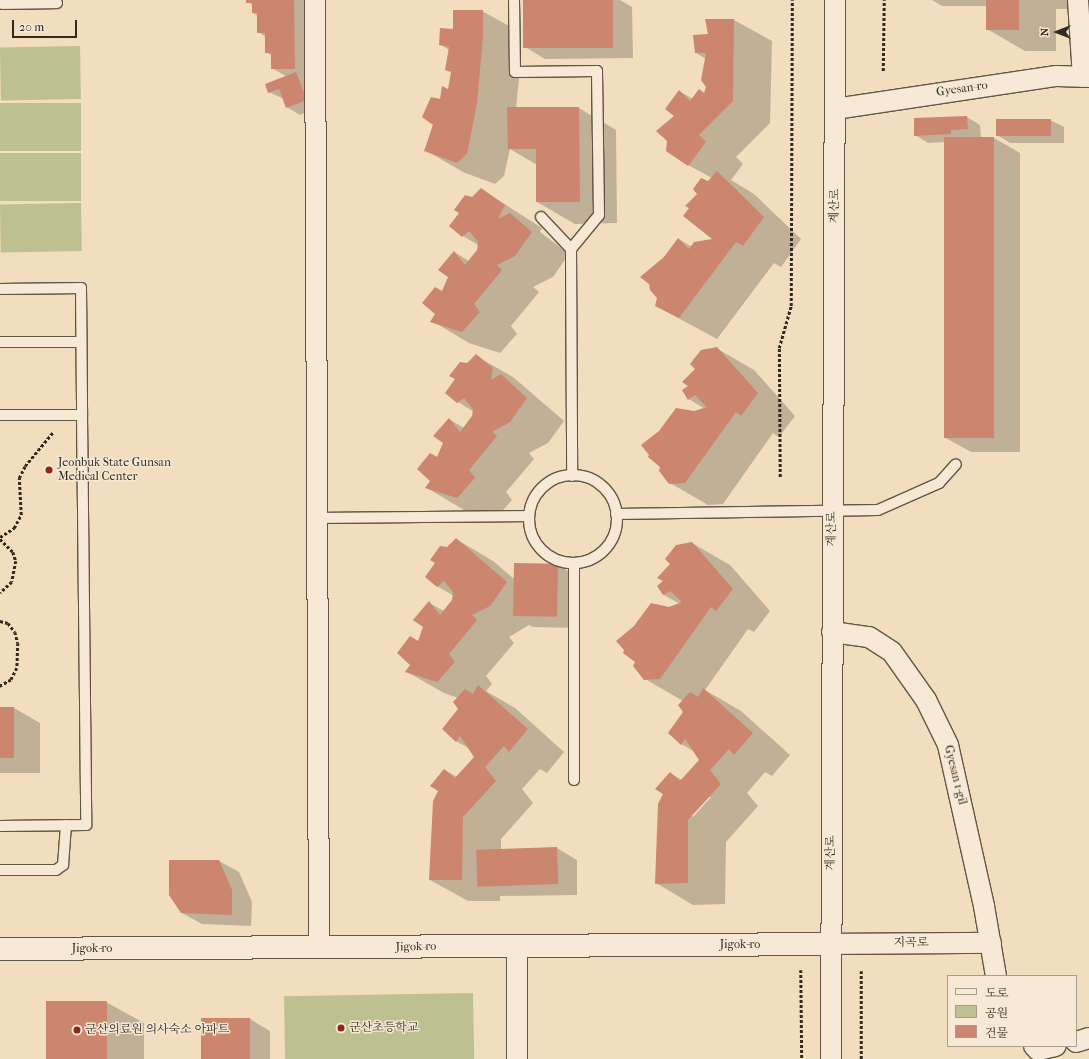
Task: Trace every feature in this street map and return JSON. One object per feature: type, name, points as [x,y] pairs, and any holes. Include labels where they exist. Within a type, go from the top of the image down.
[{"type":"street","points":[[315,0],[319,948]]},
{"type":"street","name":"계산로","points":[[831,1059],[832,510],[836,109],[835,0]]},
{"type":"street","points":[[1078,0],[1086,77]]},
{"type":"street","name":"Gyesan-ro","points":[[836,109],[1058,76],[1086,77]]},
{"type":"street","name":"Gyesan 1-gil","points":[[832,632],[870,637],[892,652],[926,700],[948,745],[971,844],[996,975]]},
{"type":"street","name":"지곡로","points":[[831,944],[990,943]]},
{"type":"street","name":"Jigok-ro","points":[[0,949],[831,944]]},
{"type":"street","points":[[517,946],[517,1059]]},
{"type":"street","points":[[1077,1042],[1089,1038]]},
{"type":"street","points":[[1035,1047],[1038,1050],[1052,1047]]},
{"type":"lane","points":[[1,4],[14,0]]},
{"type":"lane","points":[[514,0],[515,72],[597,71],[599,215],[571,249],[572,476]]},
{"type":"lane","points":[[1,4],[57,3]]},
{"type":"lane","points":[[542,217],[571,249]]},
{"type":"lane","points":[[0,289],[81,288],[86,825],[0,826]]},
{"type":"lane","points":[[0,342],[81,342]]},
{"type":"lane","points":[[0,415],[82,415]]},
{"type":"lane","points":[[616,514],[878,510],[939,483],[956,464]]},
{"type":"lane","points":[[572,476],[592,480],[604,488],[612,500],[616,514],[616,528],[610,542],[601,553],[588,561],[574,563],[559,561],[546,555],[536,544],[530,530],[529,516],[532,502],[540,490],[551,481],[572,476]]},
{"type":"lane","points":[[318,518],[529,516]]},
{"type":"lane","points":[[574,563],[574,780]]},
{"type":"lane","points":[[0,870],[56,870],[63,865],[66,825]]},
{"type":"path","points":[[780,477],[778,348],[791,306],[792,0]]},
{"type":"path","points":[[883,71],[884,0]]},
{"type":"path","points":[[0,593],[12,582],[16,572],[13,552],[0,538],[14,528],[21,514],[19,478],[25,466],[43,442],[60,425],[60,415]]},
{"type":"path","points":[[0,621],[8,623],[12,628],[18,643],[16,668],[12,680],[0,686]]},
{"type":"path","points":[[801,970],[802,1059]]},
{"type":"path","points":[[861,971],[861,1059]]},
{"type":"green space","points":[[80,46],[81,99],[1,100],[0,47]]},
{"type":"green space","points":[[0,103],[81,103],[81,151],[0,151]]},
{"type":"green space","points":[[0,153],[81,153],[81,201],[0,201]]},
{"type":"green space","points":[[81,203],[82,251],[1,252],[0,204]]},
{"type":"green space","points":[[473,993],[474,1059],[285,1059],[284,996]]},
{"type":"building","points":[[246,0],[294,0],[295,69],[271,69],[271,53],[265,53],[265,33],[257,33],[257,13],[252,13],[252,3],[246,3]]},
{"type":"building","points":[[523,0],[613,0],[613,48],[523,48]]},
{"type":"building","points":[[986,0],[1019,0],[1019,30],[986,30]]},
{"type":"building","points":[[453,10],[483,10],[483,37],[477,103],[467,154],[457,163],[424,151],[433,125],[422,117],[431,97],[440,99],[442,86],[448,89],[451,72],[445,70],[449,47],[439,45],[440,28],[453,29]]},
{"type":"building","points":[[705,19],[734,19],[733,101],[699,135],[706,142],[688,166],[666,151],[667,141],[656,131],[674,116],[665,109],[679,90],[690,101],[699,89],[704,93],[706,87],[701,80],[706,53],[695,53],[693,35],[708,34]]},
{"type":"building","points":[[296,72],[307,100],[286,108],[279,89],[268,93],[265,84]]},
{"type":"building","points":[[507,107],[579,107],[580,202],[536,202],[536,149],[508,149]]},
{"type":"building","points":[[967,116],[968,129],[951,130],[951,134],[914,136],[914,118]]},
{"type":"building","points":[[996,119],[1051,119],[1051,136],[996,136]]},
{"type":"building","points":[[944,137],[994,137],[994,438],[944,438]]},
{"type":"building","points":[[717,171],[764,217],[743,246],[736,242],[679,318],[655,306],[657,298],[650,290],[649,284],[640,277],[664,257],[678,238],[689,249],[694,242],[712,239],[683,216],[689,208],[685,206],[697,194],[693,189],[701,178],[708,181]]},
{"type":"building","points":[[481,188],[505,205],[498,219],[510,213],[532,232],[515,256],[497,265],[502,270],[474,304],[480,312],[462,332],[430,322],[435,314],[422,303],[435,287],[442,291],[448,277],[438,270],[454,251],[465,265],[477,250],[478,242],[469,231],[462,237],[449,226],[459,213],[454,210],[465,195],[472,197]]},
{"type":"building","points":[[717,347],[758,393],[741,416],[736,412],[685,483],[669,484],[659,471],[660,467],[648,457],[649,455],[641,445],[659,431],[676,408],[694,411],[707,407],[695,395],[688,400],[682,390],[688,386],[682,382],[695,369],[690,364],[701,350]]},
{"type":"building","points":[[476,354],[493,368],[491,380],[501,374],[527,398],[510,422],[492,432],[497,436],[469,470],[475,478],[457,498],[425,488],[430,481],[417,469],[430,453],[437,457],[443,443],[433,436],[449,418],[460,432],[472,416],[473,409],[464,398],[457,403],[445,393],[455,379],[449,376],[460,362],[467,363]]},
{"type":"building","points":[[456,538],[507,582],[490,606],[472,615],[477,620],[449,654],[455,662],[437,682],[405,672],[410,665],[397,653],[410,636],[418,641],[423,627],[413,620],[429,601],[440,615],[452,600],[453,592],[444,581],[437,587],[425,577],[435,563],[430,560],[440,546],[447,547]]},
{"type":"building","points":[[692,542],[733,589],[716,611],[711,607],[660,679],[644,680],[633,666],[635,662],[623,653],[624,650],[616,641],[634,626],[651,603],[669,607],[682,602],[670,591],[663,595],[657,586],[663,581],[657,578],[670,564],[665,559],[676,545]]},
{"type":"building","points":[[514,563],[558,564],[557,617],[513,616]]},
{"type":"building","points":[[478,685],[528,729],[509,752],[504,746],[485,767],[496,781],[463,817],[462,880],[429,880],[433,801],[438,791],[430,786],[444,769],[455,778],[474,757],[460,736],[456,742],[442,729],[458,709],[453,702],[465,689],[473,694]]},
{"type":"building","points":[[703,688],[753,733],[734,755],[729,749],[710,770],[721,784],[688,820],[688,883],[655,884],[658,804],[663,794],[655,789],[670,772],[680,781],[699,760],[685,739],[681,745],[668,733],[683,712],[678,705],[690,692],[698,697]]},
{"type":"building","points":[[0,707],[14,707],[14,758],[0,758]]},
{"type":"building","points":[[557,847],[558,884],[477,887],[476,850]]},
{"type":"building","points":[[169,860],[219,860],[232,890],[232,915],[181,913],[169,895]]},
{"type":"building","name":"군산의료원 의사숙소 아파트","points":[[46,1001],[107,1001],[107,1059],[46,1059]]},
{"type":"building","points":[[201,1018],[250,1018],[250,1059],[201,1059]]},
{"type":"place","name":"Jeonbuk State Gunsan Medical Center","points":[[49,470]]},
{"type":"place","name":"군산초등학교","points":[[341,1028]]},
{"type":"place","name":"군산의료원 의사숙소 아파트","points":[[77,1030]]}]
